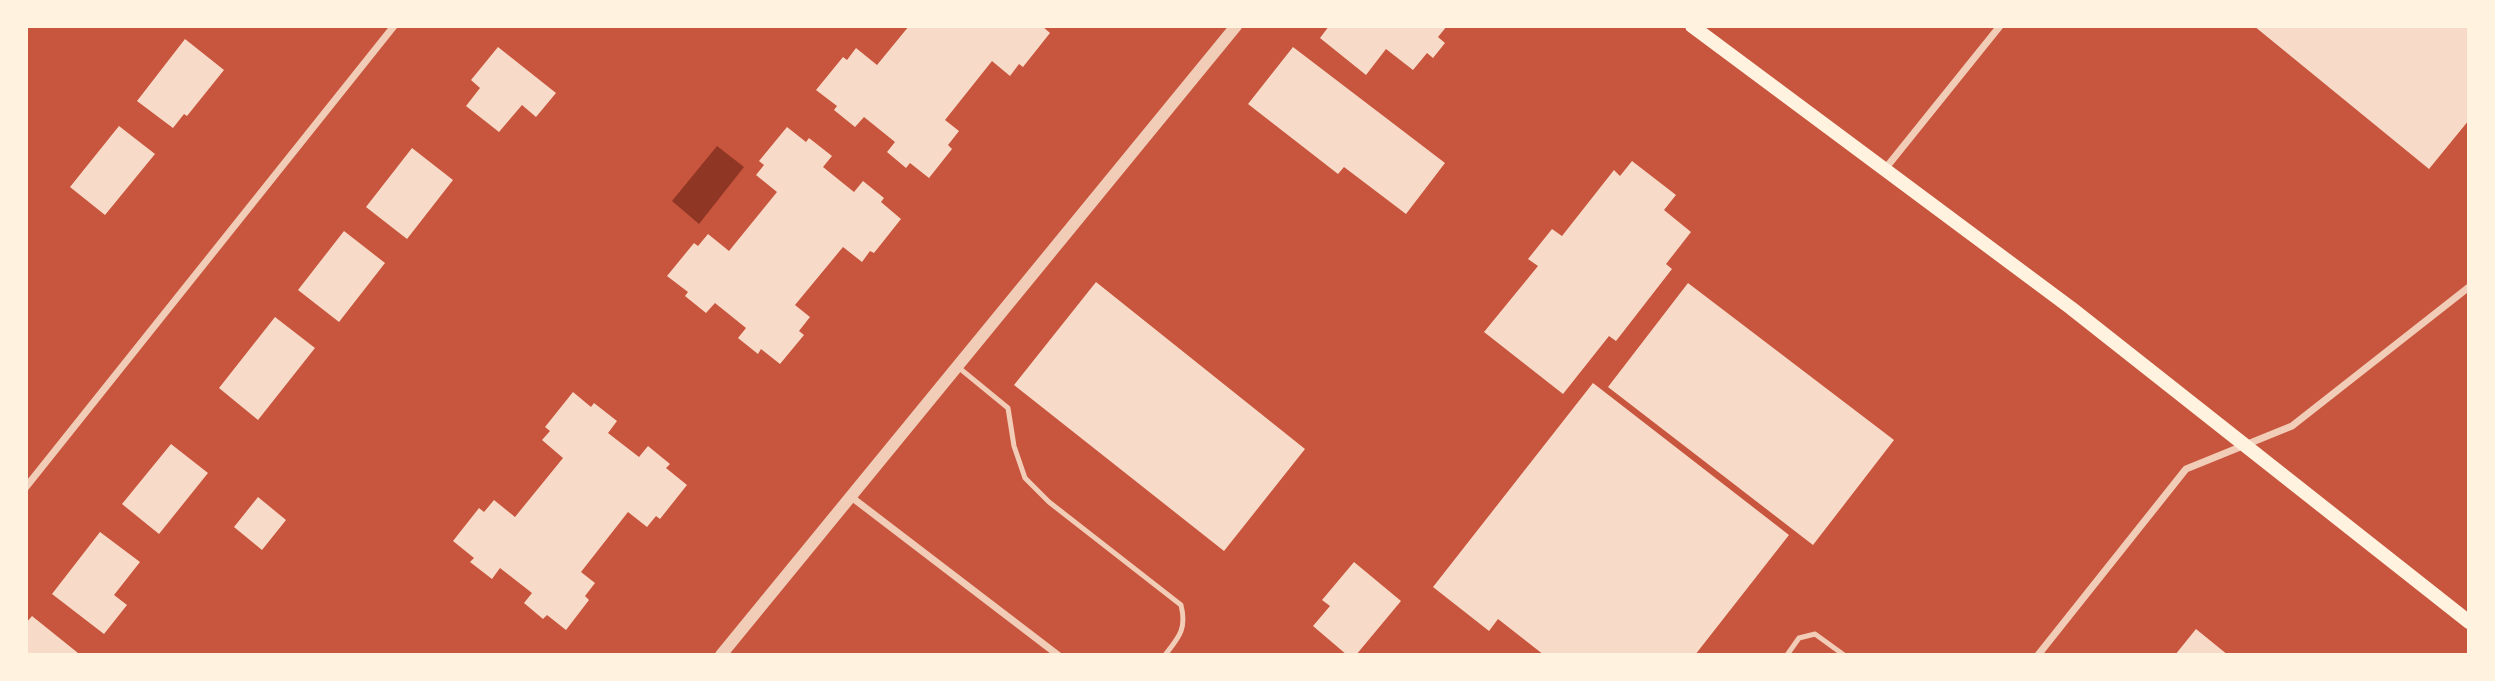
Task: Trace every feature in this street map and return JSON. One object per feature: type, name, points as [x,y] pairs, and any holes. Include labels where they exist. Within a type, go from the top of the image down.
[{"type":"main road","points":[[1692,26],[2071,308],[2469,622]]},
{"type":"street","points":[[26,487],[394,26]]},
{"type":"street","points":[[721,655],[1236,26]]},
{"type":"street","points":[[1885,169],[2000,26]]},
{"type":"street","points":[[2038,655],[2186,469],[2292,426],[2469,287]]},
{"type":"street","points":[[850,496],[1058,655]]},
{"type":"lane","points":[[956,366],[1008,408],[1013,446],[1024,478],[1049,502],[1181,605],[1185,621],[1183,631],[1164,655]]},
{"type":"lane","points":[[1787,655],[1799,638],[1815,635],[1844,655]]},
{"type":"shaded area","points":[[717,146],[744,167],[699,224],[672,201]]},
{"type":"building","points":[[909,26],[1042,26],[1050,33],[1023,67],[1019,64],[1010,76],[992,61],[945,120],[959,131],[948,145],[952,149],[929,178],[910,163],[906,168],[887,152],[895,142],[864,117],[855,127],[834,110],[837,106],[816,90],[843,57],[847,60],[856,48],[877,65]]},
{"type":"building","points":[[1329,26],[1447,26],[1438,37],[1445,43],[1433,58],[1427,53],[1413,70],[1386,49],[1366,75],[1320,38]]},
{"type":"building","points":[[2254,26],[2469,26],[2469,120],[2429,169]]},
{"type":"building","points":[[185,39],[224,70],[187,116],[184,114],[173,128],[137,101]]},
{"type":"building","points":[[498,47],[556,93],[536,117],[522,105],[499,132],[466,106],[480,88],[471,80]]},
{"type":"building","points":[[1293,47],[1445,163],[1406,214],[1344,167],[1338,174],[1248,104]]},
{"type":"building","points":[[119,126],[155,154],[105,215],[70,187]]},
{"type":"building","points":[[787,127],[806,142],[809,138],[832,156],[823,167],[854,192],[863,181],[884,198],[881,202],[901,219],[874,253],[870,251],[862,262],[843,247],[795,305],[810,317],[799,331],[804,335],[780,364],[761,349],[758,354],[738,338],[746,328],[715,303],[706,313],[685,296],[688,292],[667,276],[694,243],[698,246],[708,234],[729,251],[777,192],[756,175],[764,165],[759,161]]},
{"type":"building","points":[[412,148],[453,180],[407,239],[366,207]]},
{"type":"building","points":[[1632,161],[1676,195],[1664,210],[1691,232],[1666,264],[1672,269],[1616,341],[1609,336],[1563,394],[1484,332],[1538,266],[1528,259],[1552,229],[1562,236],[1614,170],[1620,176]]},
{"type":"building","points":[[344,231],[385,263],[339,322],[298,290]]},
{"type":"building","points":[[1096,282],[1305,449],[1224,551],[1014,385]]},
{"type":"building","points":[[1688,283],[1894,440],[1813,545],[1608,387]]},
{"type":"building","points":[[275,317],[315,348],[258,420],[219,388]]},
{"type":"building","points":[[1593,383],[1789,535],[1695,655],[1544,655],[1498,619],[1489,631],[1433,587]]},
{"type":"building","points":[[573,392],[591,407],[594,403],[617,421],[608,433],[639,457],[648,446],[670,464],[666,468],[687,485],[660,519],[656,516],[647,527],[628,512],[581,572],[595,583],[585,596],[589,600],[566,630],[547,615],[543,619],[524,603],[532,593],[500,568],[492,579],[470,562],[474,558],[453,541],[479,508],[484,512],[494,500],[515,517],[563,458],[542,440],[550,431],[545,427]]},
{"type":"building","points":[[171,444],[208,473],[159,534],[122,504]]},
{"type":"building","points":[[258,497],[286,520],[262,550],[234,527]]},
{"type":"building","points":[[100,532],[140,562],[114,595],[127,605],[104,634],[52,594]]},
{"type":"building","points":[[1354,562],[1401,601],[1356,655],[1347,655],[1313,626],[1330,606],[1322,600]]},
{"type":"building","points":[[32,616],[78,653],[26,655],[26,623]]},
{"type":"building","points":[[2196,629],[2228,655],[2175,655]]}]
